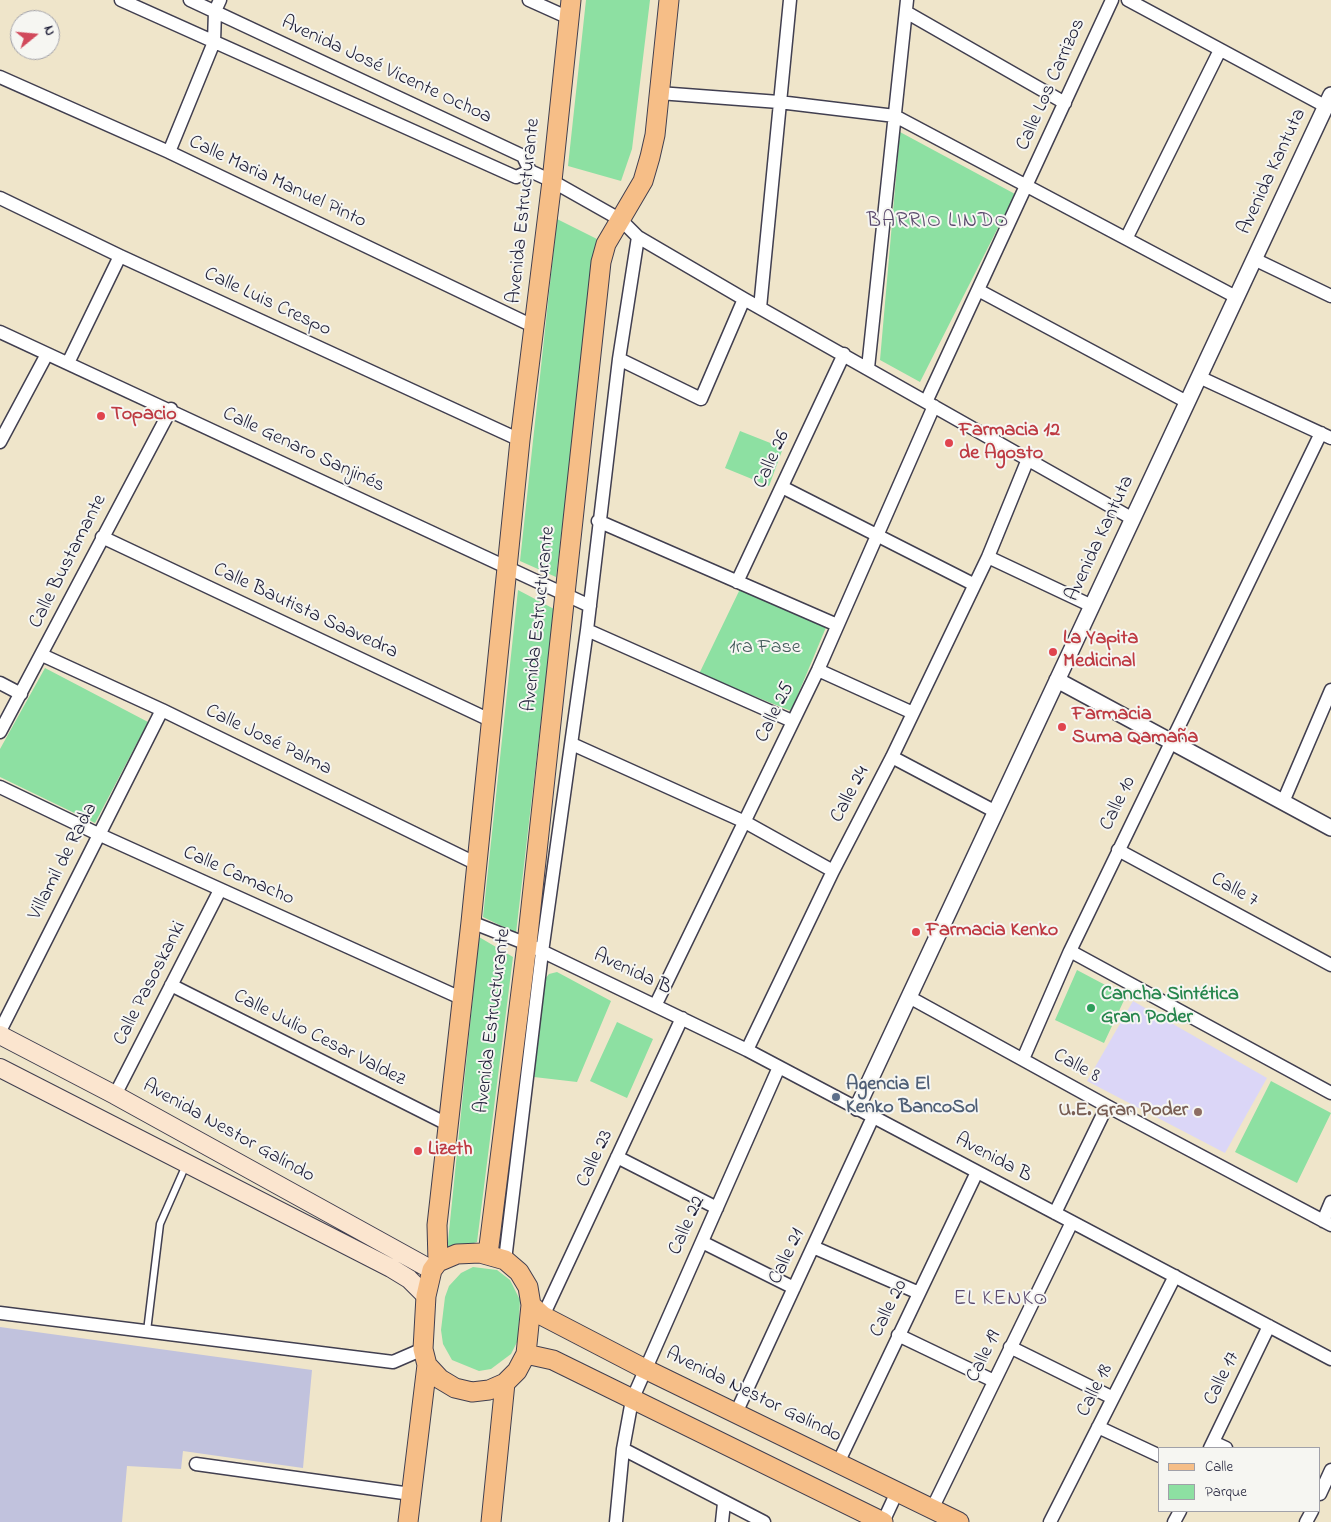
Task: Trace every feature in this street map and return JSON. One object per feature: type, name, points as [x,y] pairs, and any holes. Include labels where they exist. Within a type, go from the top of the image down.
[{"type":"main road","name":"Avenida Estructurante","points":[[497,1257],[535,948],[565,596],[601,262],[606,244],[622,220],[643,181],[654,135],[669,0]]},
{"type":"main road","name":"Avenida Estructurante","points":[[435,1266],[437,1225],[463,999],[520,440],[552,181],[570,9]]},
{"type":"main road","name":"Avenida Nestor Galindo","points":[[0,1033],[435,1266]]},
{"type":"main road","points":[[0,1068],[391,1268],[409,1279],[426,1296]]},
{"type":"main road","points":[[408,1522],[425,1357],[426,1296],[435,1266],[457,1254],[497,1257],[518,1272],[528,1287],[537,1310],[526,1354],[518,1371],[505,1383],[489,1390],[472,1392],[455,1388],[440,1379],[425,1357]]},
{"type":"main road","name":"Avenida Nestor Galindo","points":[[537,1310],[645,1368],[959,1522]]},
{"type":"main road","points":[[526,1354],[553,1360],[883,1522]]},
{"type":"main road","points":[[491,1522],[505,1383]]},
{"type":"street","points":[[121,0],[516,177],[530,171],[552,181],[622,220],[638,237],[744,299],[1133,519]]},
{"type":"street","name":"Avenida José Vicente Ochoa","points":[[190,0],[217,6],[523,156],[530,171]]},
{"type":"street","points":[[529,0],[570,9]]},
{"type":"street","points":[[760,308],[790,0]]},
{"type":"street","name":"Calle Los Carrizos","points":[[978,290],[1028,186],[1112,0]]},
{"type":"street","points":[[1128,0],[1220,50],[1328,101]]},
{"type":"street","points":[[169,152],[214,42],[217,6]]},
{"type":"street","points":[[868,368],[906,6],[1065,103]]},
{"type":"street","points":[[1127,238],[1220,50]]},
{"type":"street","name":"Calle Maria Manuel Pinto","points":[[0,77],[169,152],[535,326]]},
{"type":"street","points":[[659,93],[779,102],[895,116],[1236,297]]},
{"type":"street","name":"Avenida Kantuta","points":[[857,1108],[1328,101]]},
{"type":"street","name":"Calle Luis Crespo","points":[[0,198],[120,256],[520,440]]},
{"type":"street","name":"Avenida Estructurante","points":[[535,948],[572,744],[619,359],[638,237]]},
{"type":"street","points":[[68,363],[120,256]]},
{"type":"street","points":[[1254,259],[1331,296]]},
{"type":"street","points":[[978,290],[1187,402]]},
{"type":"street","name":"Calle 25","points":[[656,1004],[818,670],[978,290]]},
{"type":"street","points":[[619,359],[701,399],[744,299]]},
{"type":"street","name":"Calle Genaro Sanjinés","points":[[0,332],[170,409],[507,569],[590,606]]},
{"type":"street","points":[[0,442],[47,354]]},
{"type":"street","name":"Calle 26","points":[[738,582],[844,354]]},
{"type":"street","points":[[1199,377],[1326,435]]},
{"type":"street","name":"Calle Bustamante","points":[[0,732],[170,409]]},
{"type":"street","name":"Calle 10","points":[[1023,1059],[1070,951],[1171,740],[1326,435]]},
{"type":"street","name":"Calle 24","points":[[747,1050],[833,871],[892,757],[973,584],[988,557],[1028,459]]},
{"type":"street","points":[[782,487],[973,584]]},
{"type":"street","points":[[598,522],[837,625]]},
{"type":"street","name":"Calle Bautista Saavedra","points":[[102,538],[492,721]]},
{"type":"street","points":[[988,557],[1092,606]]},
{"type":"street","points":[[587,630],[792,721]]},
{"type":"street","name":"Calle José Palma","points":[[42,655],[162,710],[477,864]]},
{"type":"street","points":[[818,670],[913,713]]},
{"type":"street","points":[[1057,680],[1331,828]]},
{"type":"street","points":[[0,683],[21,694]]},
{"type":"street","points":[[1283,802],[1331,690]]},
{"type":"street","name":"Villamil de Rada","points":[[0,1033],[98,834],[162,710]]},
{"type":"street","points":[[572,744],[745,822],[833,871]]},
{"type":"street","points":[[892,757],[996,812]]},
{"type":"street","name":"Calle Camacho","points":[[0,787],[220,890],[463,999]]},
{"type":"street","name":"Calle 7","points":[[1118,850],[1331,965]]},
{"type":"street","name":"Calle Pasoskanki","points":[[115,1095],[220,890]]},
{"type":"street","name":"Avenida B","points":[[471,922],[535,948],[656,1004],[779,1066],[1331,1359]]},
{"type":"street","points":[[1070,951],[1331,1093]]},
{"type":"street","name":"Calle Julio Cesar Valdez","points":[[172,985],[449,1125]]},
{"type":"street","name":"Calle 8","points":[[910,997],[1107,1106],[1327,1223]]},
{"type":"street","name":"Calle 23","points":[[537,1310],[617,1157],[682,1018]]},
{"type":"street","name":"Calle 22","points":[[616,1522],[623,1449],[632,1400],[779,1066]]},
{"type":"street","points":[[1055,1213],[1107,1106]]},
{"type":"street","name":"Calle 21","points":[[736,1413],[874,1116]]},
{"type":"street","points":[[617,1157],[717,1208]]},
{"type":"street","name":"Calle 20","points":[[838,1463],[977,1172]]},
{"type":"street","points":[[1327,1223],[1331,1202]]},
{"type":"street","name":"Calle 19","points":[[932,1509],[1072,1222]]},
{"type":"street","points":[[702,1242],[794,1288]]},
{"type":"street","points":[[813,1247],[919,1293]]},
{"type":"street","name":"Calle 18","points":[[1050,1522],[1175,1276]]},
{"type":"street","points":[[0,1313],[393,1362],[425,1357]]},
{"type":"street","name":"Calle 17","points":[[1212,1445],[1269,1326]]},
{"type":"street","points":[[898,1335],[994,1381]]},
{"type":"street","points":[[1010,1347],[1113,1398]]},
{"type":"street","points":[[1098,1427],[1158,1455]]},
{"type":"street","points":[[623,1449],[724,1503],[764,1522]]},
{"type":"street","points":[[196,1464],[411,1494]]},
{"type":"street","points":[[1321,1491],[1331,1470]]},
{"type":"street","points":[[883,1522],[898,1492]]},
{"type":"street","points":[[722,1522],[724,1503]]},
{"type":"lane","points":[[147,1331],[160,1224],[186,1164]]},
{"type":"shaded area","points":[[1133,1001],[1267,1078],[1225,1153],[1087,1081]]},
{"type":"shaded area","points":[[0,1327],[312,1370],[303,1468],[183,1451],[181,1469],[127,1466],[122,1522],[0,1522]]},
{"type":"green space","points":[[586,0],[650,0],[632,149],[621,181],[568,166]]},
{"type":"green space","points":[[900,132],[1015,194],[920,382],[880,360]]},
{"type":"green space","points":[[557,219],[597,239],[556,577],[520,561]]},
{"type":"green space","points":[[740,431],[783,448],[769,486],[725,468]]},
{"type":"green space","name":"1ra Fase","points":[[741,587],[827,625],[791,711],[699,674]]},
{"type":"green space","points":[[518,590],[554,609],[516,933],[483,917]]},
{"type":"green space","points":[[45,668],[148,722],[95,823],[0,777],[0,749]]},
{"type":"green space","points":[[479,937],[513,957],[477,1242],[447,1251]]},
{"type":"green space","name":"Cancha Sintética Gran Poder","points":[[1077,970],[1126,996],[1104,1043],[1055,1020]]},
{"type":"green space","points":[[557,972],[611,1001],[577,1082],[534,1077],[545,979],[549,974]]},
{"type":"green space","points":[[617,1022],[653,1039],[627,1098],[590,1081]]},
{"type":"green space","points":[[1271,1081],[1331,1113],[1297,1183],[1235,1152]]},
{"type":"green space","points":[[473,1267],[497,1270],[510,1280],[520,1300],[518,1340],[511,1354],[491,1369],[479,1371],[452,1360],[443,1344],[441,1330],[445,1297],[449,1286],[461,1273]]},
{"type":"place","name":"Topacio","points":[[101,416]]},
{"type":"place","name":"Farmacia 12 de Agosto","points":[[949,443]]},
{"type":"place","name":"La Yapita Medicinal","points":[[1053,652]]},
{"type":"place","name":"Farmacia Suma Qamaña","points":[[1062,727]]},
{"type":"place","name":"Farmacia Kenko","points":[[916,932]]},
{"type":"place","name":"Cancha Sintética Gran Poder","points":[[1091,1008]]},
{"type":"place","name":"Agencia El Kenko BancoSol","points":[[836,1097]]},
{"type":"place","name":"U.E. Gran Poder","points":[[1198,1112]]},
{"type":"place","name":"Lizeth","points":[[418,1151]]},
{"type":"district","name":"BARRIO LINDO","points":[[938,223]]},
{"type":"district","name":"EL KENKO","points":[[1001,1301]]}]
